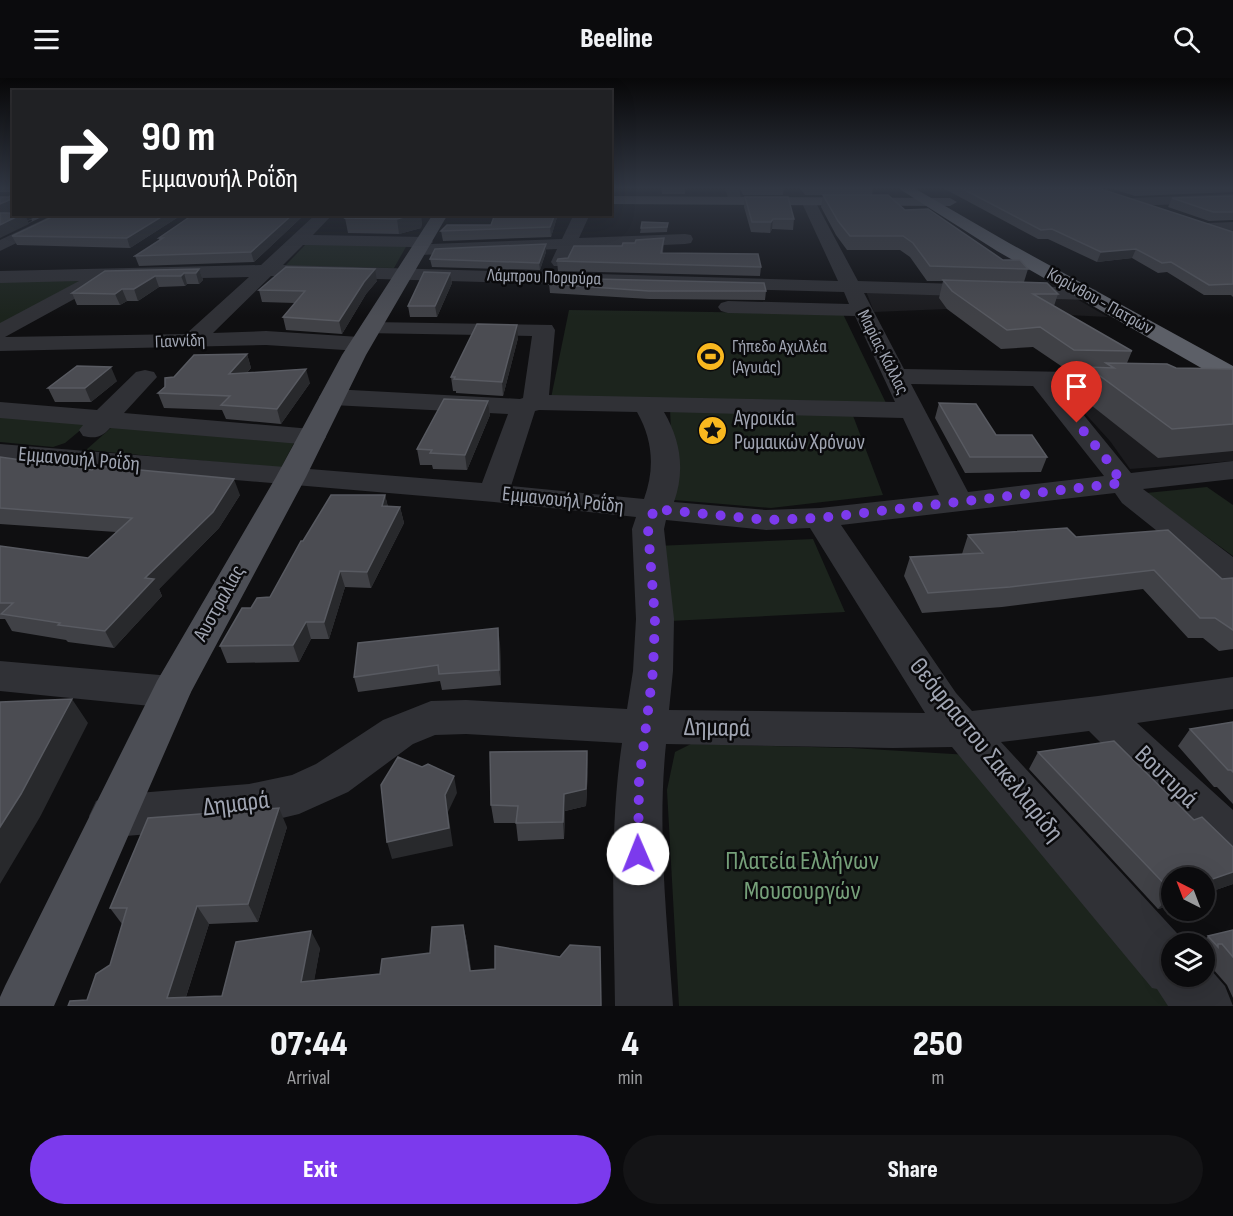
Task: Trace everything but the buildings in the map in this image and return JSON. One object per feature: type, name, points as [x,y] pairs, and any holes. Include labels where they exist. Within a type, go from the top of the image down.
[{"type":"highway","name":"Κορίνθου - Πατρών","points":[[988,231],[1089,294],[1233,376]]},
{"type":"highway","name":"Κορίνθου - Πατρών","points":[[997,231],[1233,356]]},
{"type":"main road","points":[[1217,231],[1233,237]]},
{"type":"main road","name":"Αυστραλίας","points":[[25,1006],[171,692],[216,607],[291,477],[366,336],[423,245]]},
{"type":"street","points":[[0,246],[32,231]]},
{"type":"street","points":[[192,341],[307,231]]},
{"type":"street","points":[[553,277],[574,231]]},
{"type":"street","name":"Μαρίας Κάλλας","points":[[822,231],[958,502]]},
{"type":"street","points":[[298,240],[423,245],[568,244],[685,234],[679,281]]},
{"type":"street","name":"Λάμπρου Πορφύρα","points":[[0,277],[267,270],[423,245],[553,277],[1089,294]]},
{"type":"street","points":[[0,332],[139,254]]},
{"type":"street","points":[[728,307],[862,310]]},
{"type":"street","name":"Γιαννίδη","points":[[0,344],[192,341],[544,330],[529,404]]},
{"type":"street","points":[[895,376],[1154,380]]},
{"type":"street","points":[[63,458],[145,377]]},
{"type":"street","points":[[1040,378],[1143,507],[1233,574]]},
{"type":"street","points":[[1199,381],[1233,382]]},
{"type":"street","points":[[332,397],[529,404],[645,404],[913,410]]},
{"type":"street","points":[[494,493],[529,404]]},
{"type":"street","points":[[644,1006],[637,832],[645,727],[653,671],[655,619],[648,529],[663,488],[664,444],[658,423],[645,404]]},
{"type":"street","points":[[0,410],[312,437]]},
{"type":"street","name":"Εμμανουήλ Ροΐδη","points":[[0,452],[494,493],[766,520],[820,518],[1233,470]]},
{"type":"street","name":"Θεόφραστου Σακελλαρίδη","points":[[820,518],[918,672],[963,729],[1161,955]]},
{"type":"street","points":[[0,676],[171,692]]},
{"type":"street","name":"Δημαρά","points":[[114,816],[249,805],[299,794],[332,778],[398,732],[431,718],[466,717],[645,727],[893,731],[963,729],[1098,713],[1233,693]]},
{"type":"street","name":"Βουτυρά","points":[[1098,713],[1233,842]]},
{"type":"street","points":[[1189,987],[1205,1006]]},
{"type":"shaded area","points":[[866,291],[1075,298],[1108,317],[947,309],[874,312]]},
{"type":"shaded area","points":[[1061,387],[1233,390],[1233,461],[1130,469],[1110,441]]},
{"type":"green space","points":[[306,244],[407,245],[394,268],[285,266]]},
{"type":"green space","points":[[87,277],[0,327],[0,280]]},
{"type":"green space","name":"Γήπεδο Αχιλλέα (Αγυιάς)","points":[[569,310],[843,314],[886,403],[551,398]]},
{"type":"green space","points":[[670,409],[852,413],[883,495],[771,508],[674,500]]},
{"type":"green space","points":[[0,415],[89,423],[65,443],[53,447],[0,442]]},
{"type":"green space","points":[[113,426],[295,441],[281,468],[86,450]]},
{"type":"green space","points":[[1207,487],[1233,505],[1233,556],[1146,493]]},
{"type":"green space","points":[[813,539],[845,612],[670,621],[656,546]]},
{"type":"green space","name":"Πλατεία Ελλήνων Μουσουργών","points":[[691,744],[851,748],[970,755],[1179,1006],[679,1006],[667,790],[675,752]]},
{"type":"railway","points":[[0,235],[8,231]]},
{"type":"place","name":"Γήπεδο Αχιλλέα (Αγυιάς)","points":[[711,356]]},
{"type":"place","name":"Αγροικία Ρωμαικών Χρόνων","points":[[713,430]]},
{"type":"route","points":[[638,854],[639,782],[653,671],[655,619],[648,529],[654,509],[766,520],[820,518],[1122,483],[1107,460],[1077,423]]}]
